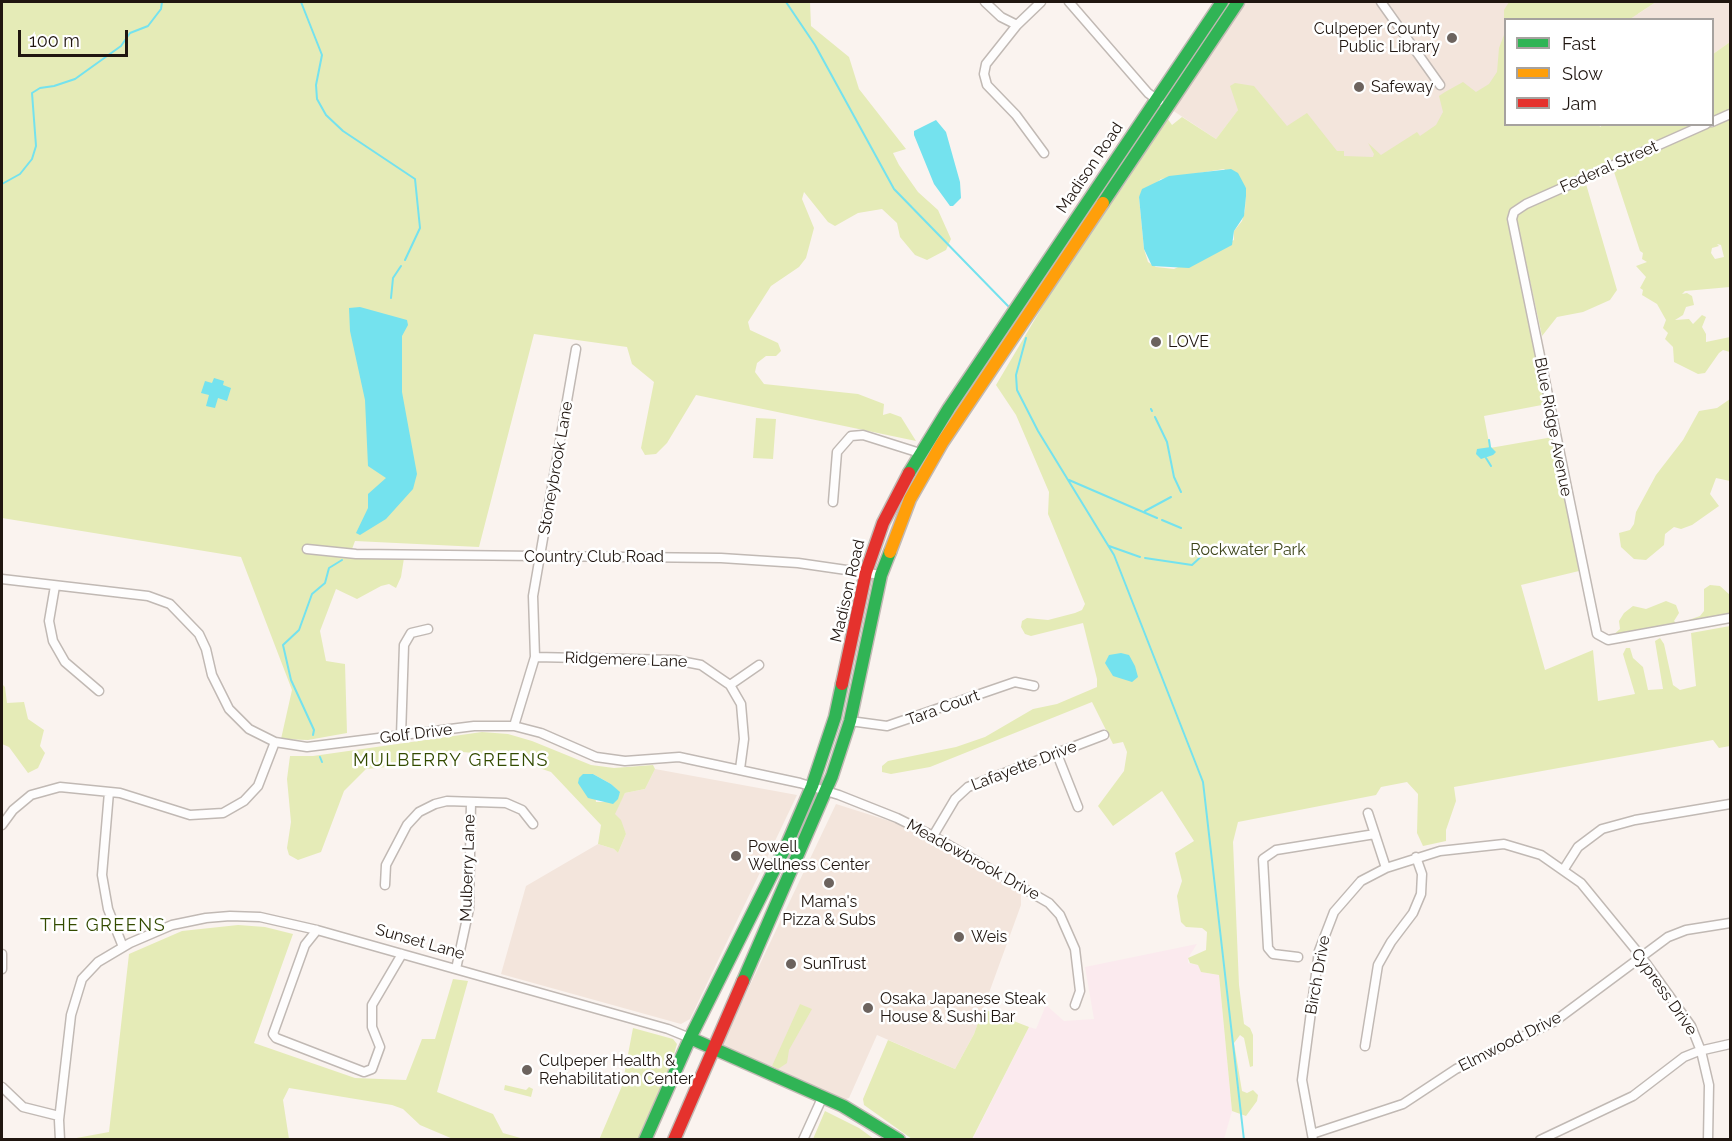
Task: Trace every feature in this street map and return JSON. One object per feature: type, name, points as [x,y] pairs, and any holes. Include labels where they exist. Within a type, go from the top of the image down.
[{"type":"main road","name":"Madison Road","points":[[674,1140],[827,790],[850,721],[881,575],[898,524],[925,470],[1161,102],[1222,2]]},
{"type":"main road","name":"Madison Road","points":[[645,1140],[690,1038],[769,883],[812,786],[835,717],[867,572],[883,523],[920,453],[1161,102],[1238,2]]},
{"type":"main road","name":"Sunset Lane","points":[[690,1038],[852,1110],[899,1140]]},
{"type":"street","points":[[985,2],[1000,17],[1017,25]]},
{"type":"street","points":[[1041,2],[1017,25],[986,64],[984,79],[1016,115],[1044,153]]},
{"type":"street","points":[[1069,2],[1148,93],[1161,102]]},
{"type":"street","points":[[1381,2],[1440,85]]},
{"type":"street","points":[[1714,122],[1731,114]]},
{"type":"street","name":"Federal Street","points":[[1513,213],[1526,204],[1702,126]]},
{"type":"street","name":"Blue Ridge Avenue","points":[[1513,213],[1513,223],[1595,630],[1600,638],[1608,640],[1731,618]]},
{"type":"street","name":"Stoneybrook Lane","points":[[514,726],[535,657],[532,608],[576,349]]},
{"type":"street","points":[[833,502],[837,452],[850,436],[863,435],[920,453]]},
{"type":"street","name":"Country Club Road","points":[[307,549],[356,554],[721,558],[798,563],[881,575]]},
{"type":"street","name":"Golf Drive","points":[[2,579],[148,596],[170,604],[199,634],[206,649],[212,675],[229,709],[249,729],[275,742],[307,747],[474,726],[514,726],[541,733],[582,752],[604,759],[625,761],[679,757],[827,790]]},
{"type":"street","points":[[55,586],[49,621],[53,641],[65,662],[99,691]]},
{"type":"street","points":[[401,736],[404,645],[411,633],[428,628]]},
{"type":"street","name":"Ridgemere Lane","points":[[535,657],[687,660],[702,665],[730,685],[744,714],[744,739],[740,769]]},
{"type":"street","points":[[730,685],[759,665]]},
{"type":"street","name":"Tara Court","points":[[850,721],[887,726],[1014,682],[1034,686]]},
{"type":"street","name":"Lafayette Drive","points":[[933,836],[961,791],[1104,735]]},
{"type":"street","points":[[2,825],[21,803],[45,790],[67,787],[109,792],[182,814],[203,816],[223,813],[244,801],[258,786],[275,742]]},
{"type":"street","points":[[1057,754],[1078,807]]},
{"type":"street","name":"Meadowbrook Drive","points":[[827,790],[897,818],[933,836],[1033,892],[1060,915],[1072,938],[1078,964],[1080,991],[1075,1005]]},
{"type":"street","points":[[109,792],[102,875],[108,909],[123,947]]},
{"type":"street","name":"Mulberry Lane","points":[[456,969],[466,932],[469,909],[471,802]]},
{"type":"street","points":[[386,885],[386,865],[390,854],[413,818],[435,804],[506,803],[515,806],[533,824]]},
{"type":"street","points":[[1564,869],[1578,847],[1602,829],[1635,820],[1731,804]]},
{"type":"street","points":[[1368,813],[1386,868]]},
{"type":"street","points":[[1298,957],[1273,954],[1268,948],[1263,859],[1276,850],[1375,834]]},
{"type":"street","name":"Birch Drive","points":[[1313,1137],[1302,1080],[1322,937],[1334,912],[1351,890],[1365,877],[1416,857],[1472,846],[1504,844],[1541,855],[1564,869]]},
{"type":"street","points":[[1365,1046],[1378,965],[1391,942],[1413,913],[1421,894],[1422,874],[1416,857]]},
{"type":"street","name":"Cypress Drive","points":[[1564,869],[1586,888],[1640,955],[1691,1026],[1701,1051],[1709,1085],[1708,1140]]},
{"type":"street","name":"Sunset Lane","points":[[60,1140],[59,1116],[71,1015],[76,990],[89,969],[123,947],[172,926],[230,916],[260,917],[317,930],[668,1029],[690,1038]]},
{"type":"street","name":"Elmwood Drive","points":[[1313,1137],[1403,1104],[1456,1069],[1560,1017],[1640,955],[1677,933],[1731,923]]},
{"type":"street","points":[[317,930],[305,945],[273,1034],[276,1038],[364,1072],[372,1069],[380,1043],[372,1027],[371,1009],[402,954]]},
{"type":"street","points":[[2,954],[2,969]]},
{"type":"street","points":[[1540,1140],[1616,1105],[1644,1089],[1671,1065],[1701,1051],[1731,1044]]},
{"type":"street","points":[[2,1087],[23,1107],[59,1116]]},
{"type":"street","points":[[803,1140],[823,1096]]},
{"type":"shaded area","points":[[1245,2],[1630,2],[1638,14],[1656,2],[1730,2],[1730,42],[1714,53],[1714,18],[1504,18],[1504,108],[1489,119],[1316,178],[1255,88],[1216,139],[1169,108]]},
{"type":"shaded area","points":[[655,769],[797,795],[690,1019],[681,1024],[501,974],[526,886],[598,844],[614,849],[618,853],[626,834],[614,814],[625,793],[645,789]]},
{"type":"shaded area","points":[[836,804],[896,823],[1019,889],[1021,895],[1021,905],[974,1034],[955,1069],[877,1035],[849,1098],[843,1100],[772,1066],[725,1049],[722,1044]]},
{"type":"shaded area","points":[[1197,944],[1188,958],[1188,963],[1198,965],[1202,972],[1219,975],[1232,1111],[1224,1139],[972,1140],[1029,1027],[1036,1029],[1046,1005],[1064,1021],[1094,1019],[1085,967]]},
{"type":"green space","points":[[2,2],[810,2],[811,26],[849,57],[859,89],[906,149],[893,153],[899,165],[918,192],[938,210],[951,239],[946,250],[927,260],[915,255],[900,237],[897,223],[882,209],[858,213],[835,226],[828,222],[804,192],[802,199],[814,228],[806,258],[799,267],[771,286],[748,322],[750,330],[778,343],[781,351],[776,356],[766,356],[757,363],[755,372],[764,384],[858,394],[884,404],[883,415],[890,413],[901,417],[916,441],[696,395],[667,443],[656,454],[645,455],[641,448],[654,382],[632,364],[627,347],[534,334],[479,547],[355,541],[349,557],[404,558],[401,577],[396,588],[389,584],[381,586],[357,599],[336,589],[320,631],[326,661],[345,664],[347,733],[308,740],[281,739],[292,690],[241,557],[2,518]]},
{"type":"green space","points":[[1509,2],[1656,2],[1632,18],[1504,18],[1504,10]]},
{"type":"green space","name":"Rockwater Park","points":[[1504,35],[1504,126],[1698,126],[1522,203],[1509,221],[1547,404],[1484,416],[1490,448],[1553,437],[1579,571],[1521,585],[1545,670],[1593,650],[1598,701],[1635,694],[1623,654],[1626,648],[1630,648],[1633,658],[1643,667],[1648,690],[1663,689],[1655,641],[1660,638],[1664,644],[1673,685],[1680,690],[1696,686],[1691,633],[1730,626],[1730,746],[1719,748],[1713,740],[1454,787],[1456,801],[1446,830],[1446,841],[1423,846],[1417,833],[1418,794],[1407,782],[1381,787],[1376,795],[1238,822],[1233,842],[1239,985],[1244,1024],[1250,1028],[1253,1035],[1253,1066],[1250,1067],[1244,1038],[1240,1035],[1234,1043],[1242,1091],[1247,1093],[1253,1090],[1258,1095],[1257,1101],[1246,1116],[1232,1111],[1219,975],[1201,972],[1198,965],[1190,963],[1188,958],[1206,950],[1207,932],[1202,928],[1186,927],[1181,922],[1177,896],[1182,881],[1175,853],[1194,841],[1162,791],[1113,826],[1098,806],[1124,771],[1127,752],[1123,742],[1113,744],[1092,702],[930,767],[891,774],[882,772],[882,766],[888,761],[956,747],[985,737],[1033,709],[1057,704],[1097,687],[1083,623],[1031,636],[1025,634],[1021,627],[1022,621],[1027,618],[1048,620],[1082,610],[1085,604],[1048,514],[1049,492],[1016,415],[996,385],[1076,250],[1116,191],[1120,191],[1129,178],[1126,175],[1167,118],[1172,125],[1182,117],[1216,139],[1238,110],[1230,86],[1235,83],[1254,86],[1287,126],[1307,113],[1337,151],[1344,151],[1344,156],[1373,157],[1374,154],[1368,143],[1381,155],[1417,132],[1420,136],[1436,125],[1443,112],[1439,96],[1445,92],[1463,82],[1476,92],[1489,84],[1497,72],[1499,48]],"holes":[[[1224,169],[1246,188],[1242,221],[1234,231],[1234,240],[1174,269],[1156,267],[1148,262],[1144,249],[1139,197],[1161,179]]]},
{"type":"green space","points":[[1730,42],[1730,110],[1714,118],[1714,53]]},
{"type":"green space","points":[[1730,117],[1730,287],[1685,291],[1682,294],[1687,293],[1692,296],[1694,305],[1686,307],[1683,315],[1675,320],[1689,319],[1693,324],[1702,315],[1706,317],[1702,327],[1706,334],[1706,342],[1730,337],[1730,352],[1723,350],[1719,353],[1705,373],[1698,374],[1674,362],[1673,347],[1665,339],[1668,333],[1663,328],[1666,320],[1657,304],[1642,295],[1643,290],[1640,288],[1646,277],[1636,266],[1647,262],[1642,259],[1643,253],[1640,251],[1614,172],[1586,184],[1617,290],[1610,300],[1583,312],[1557,317],[1542,336],[1516,217],[1519,210]],"holes":[[[1717,244],[1721,245],[1724,257],[1715,259],[1711,253],[1712,248],[1719,246]]]},
{"type":"green space","points":[[1730,399],[1730,481],[1716,478],[1710,494],[1719,506],[1692,525],[1681,529],[1674,527],[1665,534],[1664,545],[1646,560],[1634,559],[1621,547],[1619,533],[1630,530],[1634,524],[1636,512],[1656,475],[1683,440],[1699,411],[1717,408]]},
{"type":"green space","points":[[756,418],[776,419],[773,459],[753,458]]},
{"type":"green space","points":[[1710,585],[1720,586],[1730,595],[1730,614],[1622,635],[1613,635],[1620,629],[1619,621],[1624,613],[1633,606],[1646,609],[1666,601],[1676,605],[1679,613],[1674,621],[1677,624],[1700,616],[1704,611],[1704,589]]},
{"type":"green space","points":[[2,684],[5,687],[7,703],[24,702],[28,719],[44,730],[40,746],[45,753],[38,768],[28,773],[9,747],[2,744]]},
{"type":"green space","points":[[482,732],[508,734],[532,741],[591,765],[614,768],[653,765],[655,769],[645,789],[625,793],[615,814],[621,820],[626,834],[618,853],[614,849],[598,844],[601,825],[551,772],[503,756],[453,751],[387,767],[366,769],[344,791],[321,852],[298,860],[289,855],[287,848],[291,822],[287,779],[290,756],[313,756]],"holes":[[[593,774],[611,784],[620,793],[606,802],[596,802]]]},
{"type":"green space","points":[[238,925],[265,927],[293,934],[254,1043],[355,1078],[406,1080],[422,1039],[435,1039],[453,979],[468,981],[437,1092],[493,1114],[503,1133],[524,1139],[453,1139],[420,1125],[403,1109],[392,1105],[289,1088],[283,1100],[289,1139],[71,1139],[109,1132],[129,954],[182,931]]},
{"type":"green space","points":[[800,1004],[812,1009],[789,1050],[787,1063],[778,1069],[772,1066]]},
{"type":"green space","points":[[983,1009],[1029,1027],[972,1139],[912,1139],[864,1105],[863,1099],[888,1040],[955,1069],[974,1034]]},
{"type":"green space","points":[[633,1028],[673,1039],[677,1044],[671,1064],[638,1139],[599,1140],[622,1086]]},
{"type":"green space","points":[[505,1085],[526,1090],[529,1087],[533,1089],[531,1097],[504,1090]]},
{"type":"green space","points":[[825,1111],[859,1128],[874,1139],[813,1139]]},
{"type":"water","points":[[936,120],[946,132],[960,182],[961,198],[953,206],[950,206],[934,184],[914,135],[914,131]]},
{"type":"water","points":[[1231,169],[1238,173],[1246,188],[1244,216],[1234,231],[1232,245],[1189,268],[1152,266],[1144,249],[1139,197],[1142,189],[1169,176]]},
{"type":"water","points":[[360,307],[407,320],[408,325],[402,336],[402,392],[417,474],[413,489],[386,519],[360,535],[356,533],[368,508],[368,494],[386,478],[368,466],[365,400],[350,331],[349,308]]},
{"type":"water","points":[[214,378],[224,381],[223,385],[231,388],[227,401],[218,398],[215,408],[206,406],[209,395],[201,393],[205,381],[212,383]]},
{"type":"water","points":[[1491,447],[1496,452],[1493,455],[1481,459],[1476,454],[1477,449]]},
{"type":"water","points":[[1121,653],[1129,655],[1135,666],[1138,677],[1132,682],[1113,676],[1105,663],[1109,655]]},
{"type":"water","points":[[583,774],[593,774],[611,784],[620,792],[618,799],[613,804],[588,798],[578,783]]},
{"type":"waterway","points":[[2,184],[20,174],[32,159],[36,146],[32,93],[40,88],[75,79],[121,46],[130,33],[148,26],[161,9],[162,2]]},
{"type":"waterway","points":[[301,2],[322,55],[316,85],[317,99],[326,115],[343,131],[415,179],[420,228],[405,260]]},
{"type":"waterway","points":[[786,2],[815,45],[894,189],[1008,306]]},
{"type":"waterway","points":[[391,298],[393,278],[401,266]]},
{"type":"waterway","points":[[1026,338],[1016,375],[1017,390],[1038,431],[1114,555],[1203,782],[1244,1140]]},
{"type":"waterway","points":[[1155,417],[1167,442],[1174,477],[1181,492]]},
{"type":"waterway","points":[[1489,440],[1490,447]]},
{"type":"waterway","points":[[1486,458],[1491,466]]},
{"type":"waterway","points":[[1069,480],[1157,518]]},
{"type":"waterway","points":[[1145,511],[1171,497]]},
{"type":"waterway","points":[[1162,520],[1181,528]]},
{"type":"waterway","points":[[1109,546],[1140,557]]},
{"type":"waterway","points":[[1145,558],[1192,565],[1205,553]]},
{"type":"waterway","points":[[313,735],[314,730],[291,680],[283,645],[299,630],[312,594],[325,583],[329,568],[342,560]]},
{"type":"waterway","points":[[320,757],[322,762]]},
{"type":"traffic: fast","points":[[909,473],[949,408],[1222,2]]},
{"type":"traffic: fast","points":[[1103,203],[1238,2]]},
{"type":"traffic: fast","points":[[743,981],[832,776],[850,721],[881,575],[890,552]]},
{"type":"traffic: fast","points":[[645,1140],[690,1038],[788,842],[812,786],[835,717],[842,684]]},
{"type":"traffic: fast","points":[[690,1038],[843,1106],[899,1140]]},
{"type":"traffic: slow","points":[[890,552],[910,499],[942,443],[1103,203]]},
{"type":"traffic: jam","points":[[842,684],[866,572],[883,523],[909,473]]},
{"type":"traffic: jam","points":[[674,1140],[743,981]]},
{"type":"place","name":"Culpeper County Public Library","points":[[1452,38]]},
{"type":"place","name":"Safeway","points":[[1359,87]]},
{"type":"place","name":"LOVE","points":[[1156,342]]},
{"type":"place","name":"Powell Wellness Center","points":[[736,856]]},
{"type":"place","name":"Mama's Pizza & Subs","points":[[829,883]]},
{"type":"place","name":"Weis","points":[[959,937]]},
{"type":"place","name":"SunTrust","points":[[791,964]]},
{"type":"place","name":"Osaka Japanese Steak House & Sushi Bar","points":[[868,1008]]},
{"type":"place","name":"Culpeper Health & Rehabilitation Center","points":[[527,1070]]},
{"type":"district","name":"MULBERRY GREENS","points":[[451,761]]},
{"type":"district","name":"THE GREENS","points":[[103,926]]}]
